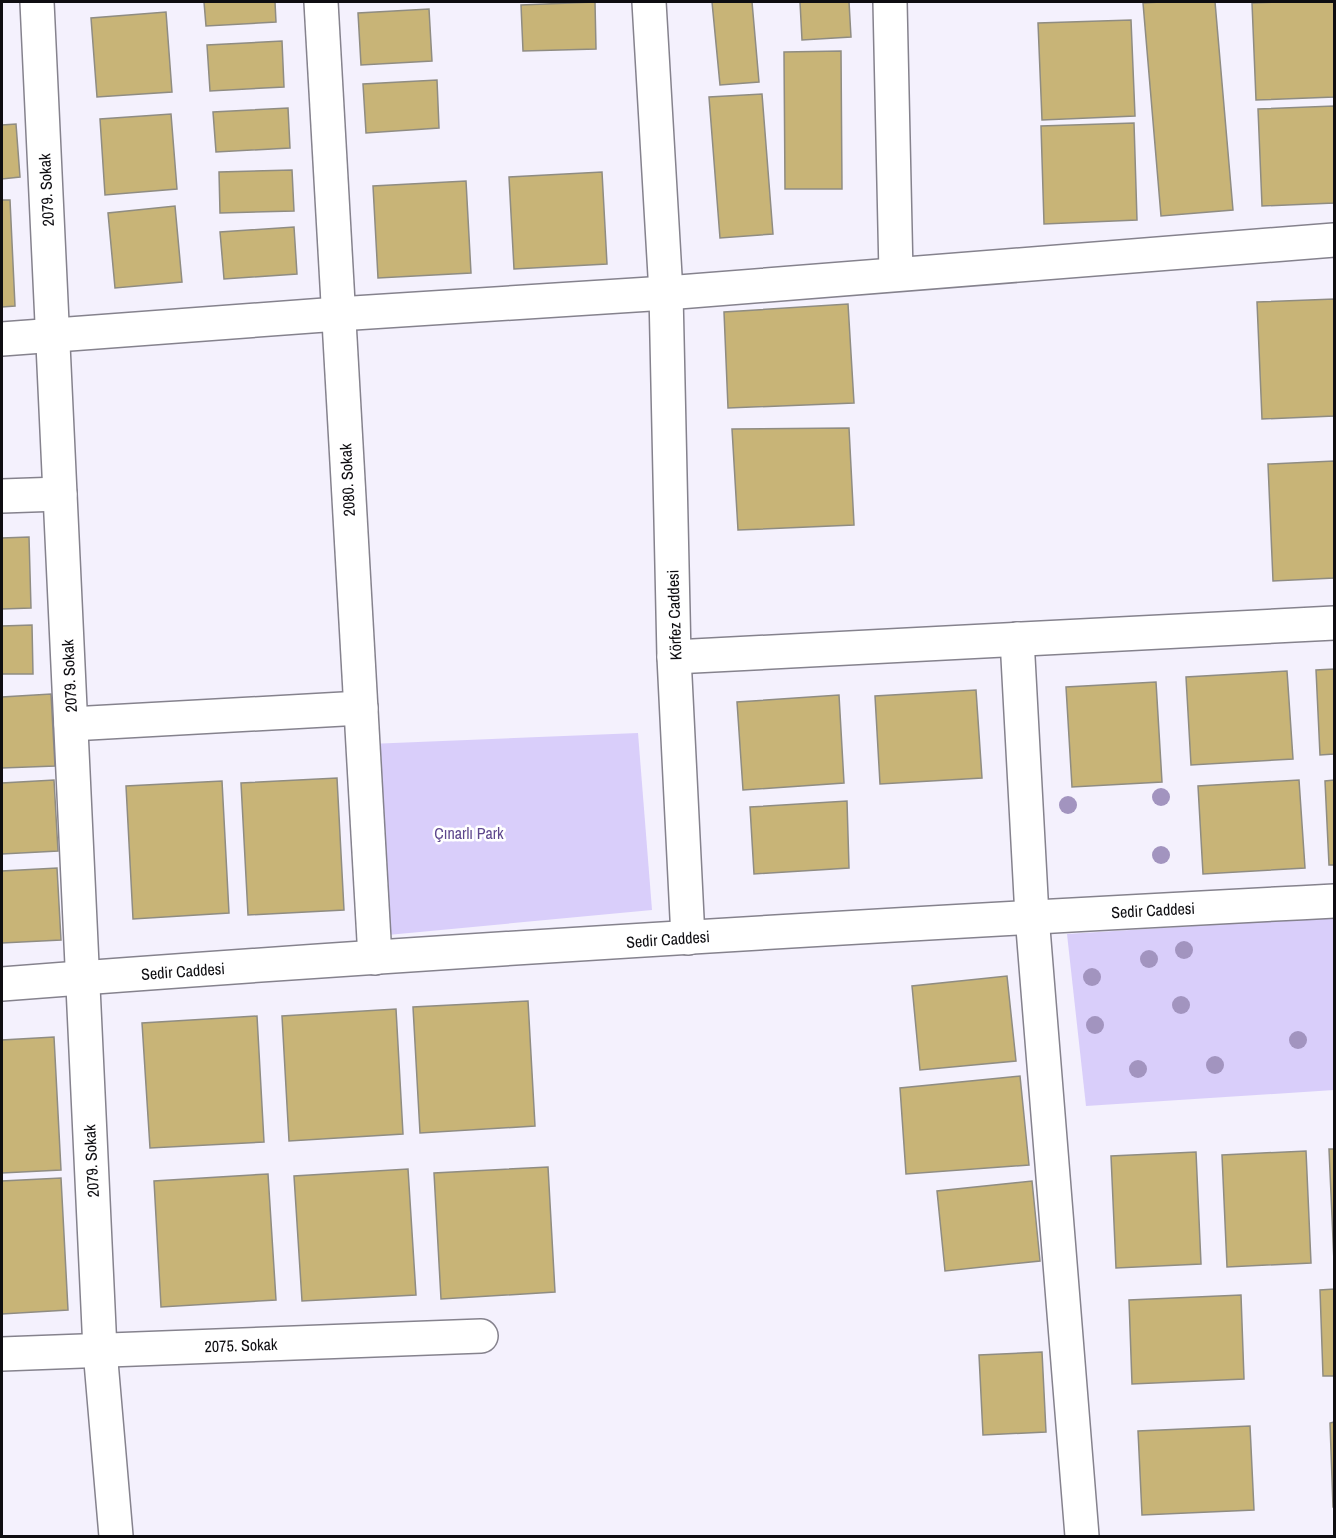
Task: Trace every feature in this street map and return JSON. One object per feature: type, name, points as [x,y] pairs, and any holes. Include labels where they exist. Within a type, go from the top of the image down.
[{"type":"street","name":"2079. Sokak","points":[[37,2],[100,1350],[116,1536]]},
{"type":"street","name":"2080. Sokak","points":[[321,2],[375,958]]},
{"type":"street","name":"Körfez Caddesi","points":[[649,2],[666,293],[675,657],[688,938]]},
{"type":"street","points":[[890,2],[896,274]]},
{"type":"street","points":[[2,339],[666,293],[1335,240]]},
{"type":"street","points":[[2,496],[60,494]]},
{"type":"street","points":[[675,657],[1335,622]]},
{"type":"street","points":[[1017,639],[1032,916],[1082,1536]]},
{"type":"street","points":[[71,724],[360,708]]},
{"type":"street","name":"Sedir Caddesi","points":[[2,984],[1032,916],[1335,901]]},
{"type":"street","name":"2075. Sokak","points":[[2,1354],[481,1336]]},
{"type":"green space","name":"Çınarlı Park","points":[[638,733],[652,910],[377,936],[369,744]]},
{"type":"green space","points":[[1334,917],[1334,1090],[1086,1106],[1067,934]]},
{"type":"building","points":[[204,2],[275,2],[276,22],[206,26]]},
{"type":"building","points":[[595,2],[596,49],[523,51],[521,5]]},
{"type":"building","points":[[712,2],[752,2],[759,82],[720,85]]},
{"type":"building","points":[[800,2],[849,2],[851,37],[802,40]]},
{"type":"building","points":[[1215,2],[1233,210],[1161,216],[1143,3]]},
{"type":"building","points":[[1334,2],[1334,97],[1256,100],[1252,3]]},
{"type":"building","points":[[429,9],[432,61],[361,65],[358,13]]},
{"type":"building","points":[[166,12],[172,92],[97,97],[91,18]]},
{"type":"building","points":[[1131,20],[1135,116],[1042,120],[1038,23]]},
{"type":"building","points":[[282,41],[284,87],[210,91],[207,45]]},
{"type":"building","points":[[841,51],[842,189],[785,189],[784,52]]},
{"type":"building","points":[[437,80],[439,128],[366,133],[363,84]]},
{"type":"building","points":[[762,94],[773,234],[720,238],[709,97]]},
{"type":"building","points":[[1334,106],[1334,203],[1262,206],[1258,109]]},
{"type":"building","points":[[288,108],[290,148],[216,152],[213,112]]},
{"type":"building","points":[[171,114],[177,189],[105,195],[100,119]]},
{"type":"building","points":[[1134,123],[1137,220],[1044,224],[1041,126]]},
{"type":"building","points":[[16,124],[20,177],[2,179],[2,125]]},
{"type":"building","points":[[292,170],[294,211],[220,213],[219,172]]},
{"type":"building","points":[[602,172],[607,264],[514,269],[509,177]]},
{"type":"building","points":[[466,181],[471,273],[378,278],[373,186]]},
{"type":"building","points":[[2,200],[10,200],[15,306],[2,307]]},
{"type":"building","points":[[175,206],[182,282],[115,288],[108,213]]},
{"type":"building","points":[[294,227],[297,274],[224,279],[220,232]]},
{"type":"building","points":[[1334,299],[1334,416],[1262,419],[1257,302]]},
{"type":"building","points":[[848,304],[854,403],[728,408],[724,312]]},
{"type":"building","points":[[849,428],[854,525],[738,530],[732,429]]},
{"type":"building","points":[[1334,461],[1334,578],[1273,581],[1268,464]]},
{"type":"building","points":[[29,537],[31,608],[2,609],[2,538]]},
{"type":"building","points":[[32,625],[33,674],[2,674],[2,626]]},
{"type":"building","points":[[1334,669],[1334,754],[1320,755],[1316,670]]},
{"type":"building","points":[[1287,671],[1293,759],[1191,765],[1186,677]]},
{"type":"building","points":[[1156,682],[1162,782],[1072,787],[1066,687]]},
{"type":"building","points":[[976,690],[982,778],[880,784],[875,696]]},
{"type":"building","points":[[51,694],[55,766],[2,768],[2,697]]},
{"type":"building","points":[[839,695],[844,783],[743,790],[737,702]]},
{"type":"building","points":[[337,778],[344,910],[248,915],[241,783]]},
{"type":"building","points":[[54,780],[58,851],[2,854],[2,783]]},
{"type":"building","points":[[1299,780],[1305,868],[1203,874],[1198,786]]},
{"type":"building","points":[[1334,780],[1334,865],[1329,865],[1325,781]]},
{"type":"building","points":[[222,781],[229,913],[133,919],[126,786]]},
{"type":"building","points":[[847,801],[849,868],[754,874],[750,807]]},
{"type":"building","points":[[57,868],[61,940],[2,943],[2,871]]},
{"type":"building","points":[[1007,976],[1016,1061],[920,1070],[912,986]]},
{"type":"building","points":[[528,1001],[535,1126],[420,1133],[413,1007]]},
{"type":"building","points":[[396,1009],[403,1134],[289,1141],[282,1016]]},
{"type":"building","points":[[257,1016],[264,1142],[150,1148],[142,1023]]},
{"type":"building","points":[[54,1037],[61,1170],[2,1173],[2,1040]]},
{"type":"building","points":[[1020,1076],[1029,1165],[906,1174],[900,1088]]},
{"type":"building","points":[[1329,1149],[1334,1149],[1334,1262]]},
{"type":"building","points":[[1306,1151],[1311,1263],[1227,1267],[1222,1155]]},
{"type":"building","points":[[1196,1152],[1201,1264],[1116,1268],[1111,1156]]},
{"type":"building","points":[[548,1167],[555,1292],[441,1299],[434,1173]]},
{"type":"building","points":[[408,1169],[416,1295],[302,1301],[294,1176]]},
{"type":"building","points":[[268,1174],[276,1300],[161,1307],[154,1181]]},
{"type":"building","points":[[61,1178],[68,1310],[2,1314],[2,1181]]},
{"type":"building","points":[[1032,1181],[1040,1261],[945,1271],[937,1191]]},
{"type":"building","points":[[1334,1289],[1334,1376],[1323,1376],[1320,1290]]},
{"type":"building","points":[[1241,1295],[1244,1379],[1132,1384],[1129,1300]]},
{"type":"building","points":[[1042,1352],[1046,1432],[983,1435],[979,1355]]},
{"type":"building","points":[[1334,1422],[1334,1507],[1333,1507],[1330,1423]]},
{"type":"building","points":[[1250,1426],[1254,1510],[1142,1515],[1138,1431]]}]
